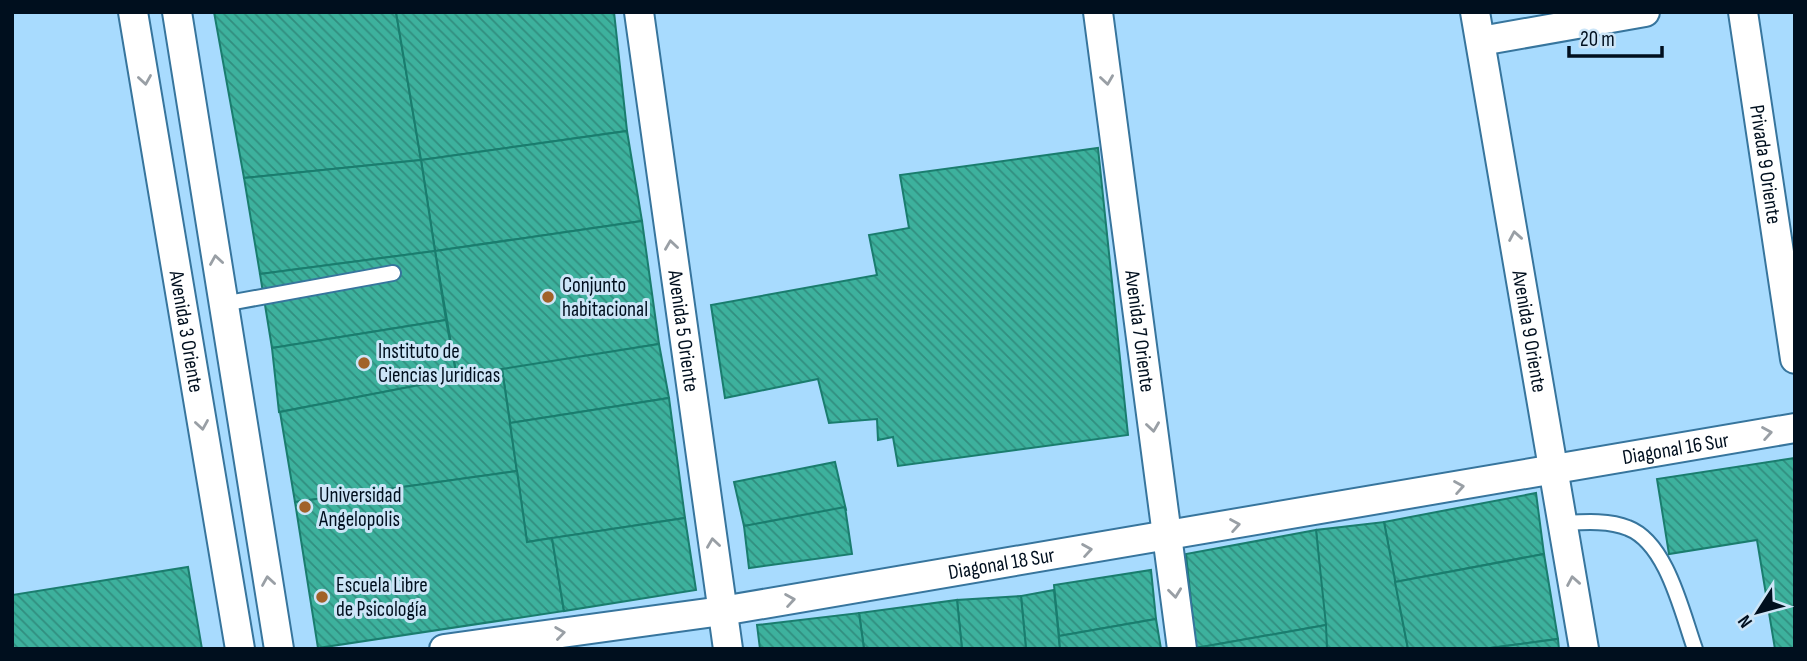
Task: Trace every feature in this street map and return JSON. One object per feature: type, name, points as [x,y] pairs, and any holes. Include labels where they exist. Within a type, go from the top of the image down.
[{"type":"street","name":"Avenida 3 Oriente","points":[[133,12],[240,649]]},
{"type":"street","name":"Avenida 3 Oriente","points":[[177,12],[279,649]]},
{"type":"street","name":"Avenida 5 Oriente","points":[[639,12],[728,649]]},
{"type":"street","name":"Avenida 7 Oriente","points":[[1098,12],[1182,649]]},
{"type":"street","name":"Avenida 9 Oriente","points":[[1475,12],[1556,471],[1584,649]]},
{"type":"street","points":[[1480,41],[1645,12]]},
{"type":"street","name":"Privada 9 Oriente","points":[[1743,12],[1795,359]]},
{"type":"street","points":[[168,217],[209,212]]},
{"type":"street","name":"Diagonal 16 Sur","points":[[1556,471],[1795,428]]},
{"type":"street","name":"Diagonal 18 Sur","points":[[444,649],[722,611],[1556,471]]},
{"type":"lane","points":[[223,304],[393,273]]},
{"type":"lane","points":[[1563,523],[1589,522],[1628,528],[1649,542],[1665,567],[1695,649]]},
{"type":"building","points":[[214,12],[396,12],[421,160],[244,178]]},
{"type":"building","points":[[396,12],[614,12],[627,131],[421,160]]},
{"type":"building","points":[[627,131],[642,221],[435,251],[421,160]]},
{"type":"building","points":[[1098,148],[1128,435],[898,466],[893,437],[878,440],[877,419],[829,423],[818,379],[725,398],[711,305],[877,275],[869,235],[909,228],[900,175]]},
{"type":"building","points":[[421,160],[435,251],[260,274],[244,178]]},
{"type":"building","name":"Conjunto habitacional","points":[[642,221],[659,344],[457,378],[435,251]]},
{"type":"building","points":[[435,251],[446,320],[272,348],[260,274]]},
{"type":"building","name":"Instituto de Ciencias Juridicas","points":[[446,320],[457,378],[279,412],[272,348]]},
{"type":"building","points":[[659,344],[669,398],[510,423],[502,369]]},
{"type":"building","name":"Universidad Angelopolis","points":[[502,369],[517,471],[295,502],[280,412]]},
{"type":"building","points":[[669,398],[685,518],[527,542],[510,423]]},
{"type":"building","points":[[1795,458],[1795,649],[1775,649],[1757,540],[1669,554],[1657,479]]},
{"type":"building","points":[[835,462],[846,510],[744,526],[734,482]]},
{"type":"building","name":"Escuela Libre de Psicología","points":[[517,471],[527,542],[552,538],[564,611],[318,648],[295,502]]},
{"type":"building","points":[[1536,493],[1544,554],[1395,582],[1384,522]]},
{"type":"building","points":[[845,507],[852,554],[749,568],[744,526]]},
{"type":"building","points":[[685,518],[696,590],[564,611],[552,538]]},
{"type":"building","points":[[1384,522],[1408,649],[1327,649],[1316,530]]},
{"type":"building","points":[[1316,530],[1326,625],[1196,648],[1186,554]]},
{"type":"building","points":[[1544,554],[1558,639],[1483,649],[1408,649],[1395,582]]},
{"type":"building","points":[[188,567],[202,649],[12,649],[12,595]]},
{"type":"building","points":[[1151,570],[1156,619],[1059,636],[1054,585]]},
{"type":"building","points":[[1054,590],[1060,649],[1026,649],[1021,596]]},
{"type":"building","points":[[1021,596],[1026,649],[962,649],[957,600]]},
{"type":"building","points":[[957,600],[962,649],[864,649],[859,613]]},
{"type":"building","points":[[859,613],[864,649],[760,649],[757,625]]},
{"type":"building","points":[[1156,619],[1161,649],[1060,649],[1059,636]]},
{"type":"building","points":[[1326,625],[1327,649],[1196,648]]},
{"type":"building","points":[[1558,639],[1559,649],[1483,649]]},
{"type":"place","name":"Conjunto habitacional","points":[[548,297]]},
{"type":"place","name":"Instituto de Ciencias Juridicas","points":[[364,363]]},
{"type":"place","name":"Universidad Angelopolis","points":[[305,507]]},
{"type":"place","name":"Escuela Libre de Psicología","points":[[322,597]]}]
